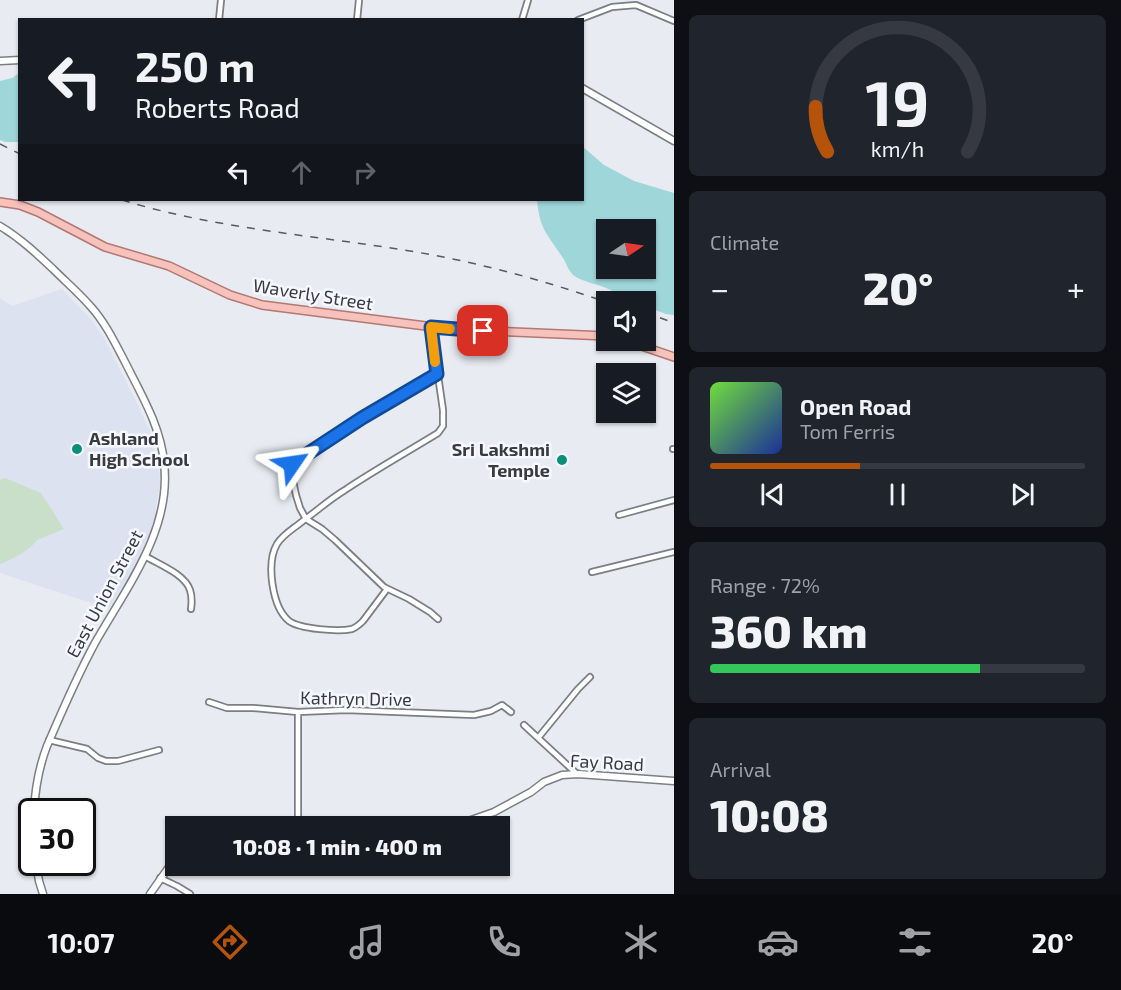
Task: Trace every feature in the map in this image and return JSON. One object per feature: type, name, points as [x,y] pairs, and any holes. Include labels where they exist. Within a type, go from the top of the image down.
[{"type":"main road","name":"Waverly Street","points":[[0,202],[38,212],[105,247],[169,266],[246,301],[285,309],[467,331],[596,336]]},
{"type":"main road","points":[[656,351],[674,357]]},
{"type":"street","points":[[219,18],[220,0]]},
{"type":"street","points":[[357,18],[359,0]]},
{"type":"street","points":[[523,18],[528,0]]},
{"type":"street","points":[[583,18],[612,7],[636,5],[674,21]]},
{"type":"street","points":[[0,61],[18,60]]},
{"type":"street","points":[[584,89],[674,141]]},
{"type":"street","name":"East Union Street","points":[[0,226],[34,252],[92,308],[107,329],[150,413],[163,453],[165,474],[163,505],[157,528],[128,588],[94,645],[49,740],[42,760],[35,798]]},
{"type":"street","points":[[387,589],[358,626],[334,630],[299,626],[283,615],[276,602],[273,588],[275,547],[282,537],[316,509],[438,433],[443,426],[431,327]]},
{"type":"street","points":[[437,374],[362,418],[292,464],[290,473],[300,508],[306,519],[336,540],[387,589],[409,599],[438,619]]},
{"type":"street","points":[[619,515],[674,500]]},
{"type":"street","points":[[592,572],[674,552]]},
{"type":"street","points":[[145,556],[186,581],[191,592],[191,609]]},
{"type":"street","points":[[538,738],[590,677]]},
{"type":"street","name":"Kathryn Drive","points":[[209,702],[227,708],[298,712],[346,710],[474,715],[491,711],[502,705],[511,712]]},
{"type":"street","points":[[298,712],[298,816]]},
{"type":"street","points":[[524,725],[578,774]]},
{"type":"street","points":[[49,740],[87,749],[106,761],[118,761],[159,750]]},
{"type":"street","name":"Fay Road","points":[[483,816],[515,801],[555,777],[578,774],[674,781]]},
{"type":"street","points":[[150,894],[165,871]]},
{"type":"street","points":[[38,894],[43,894],[39,876]]},
{"type":"street","points":[[160,878],[190,894]]},
{"type":"shaded area","name":"Ashland High School","points":[[62,289],[90,318],[104,338],[150,431],[159,467],[160,485],[153,524],[141,555],[109,609],[0,573],[0,298],[12,306]]},
{"type":"green space","points":[[5,478],[41,493],[64,529],[37,540],[16,557],[0,564],[0,480]]},
{"type":"water","points":[[18,74],[18,142],[5,142],[0,140],[0,81]]},
{"type":"water","points":[[584,148],[604,165],[634,181],[674,193],[674,315],[656,310],[656,291],[613,291],[576,277],[571,273],[542,225],[537,201],[584,201]]},
{"type":"railway","points":[[0,144],[18,153]]},
{"type":"railway","points":[[125,201],[191,218],[404,250],[481,265],[596,299]]},
{"type":"railway","points":[[656,316],[674,323]]},
{"type":"slow traffic","points":[[435,362],[431,327],[450,329]]},
{"type":"place","name":"Ashland High School","points":[[77,449]]},
{"type":"place","name":"Sri Lakshmi Temple","points":[[562,460]]},
{"type":"route","points":[[292,464],[362,418],[437,374],[431,327],[483,331]]}]
